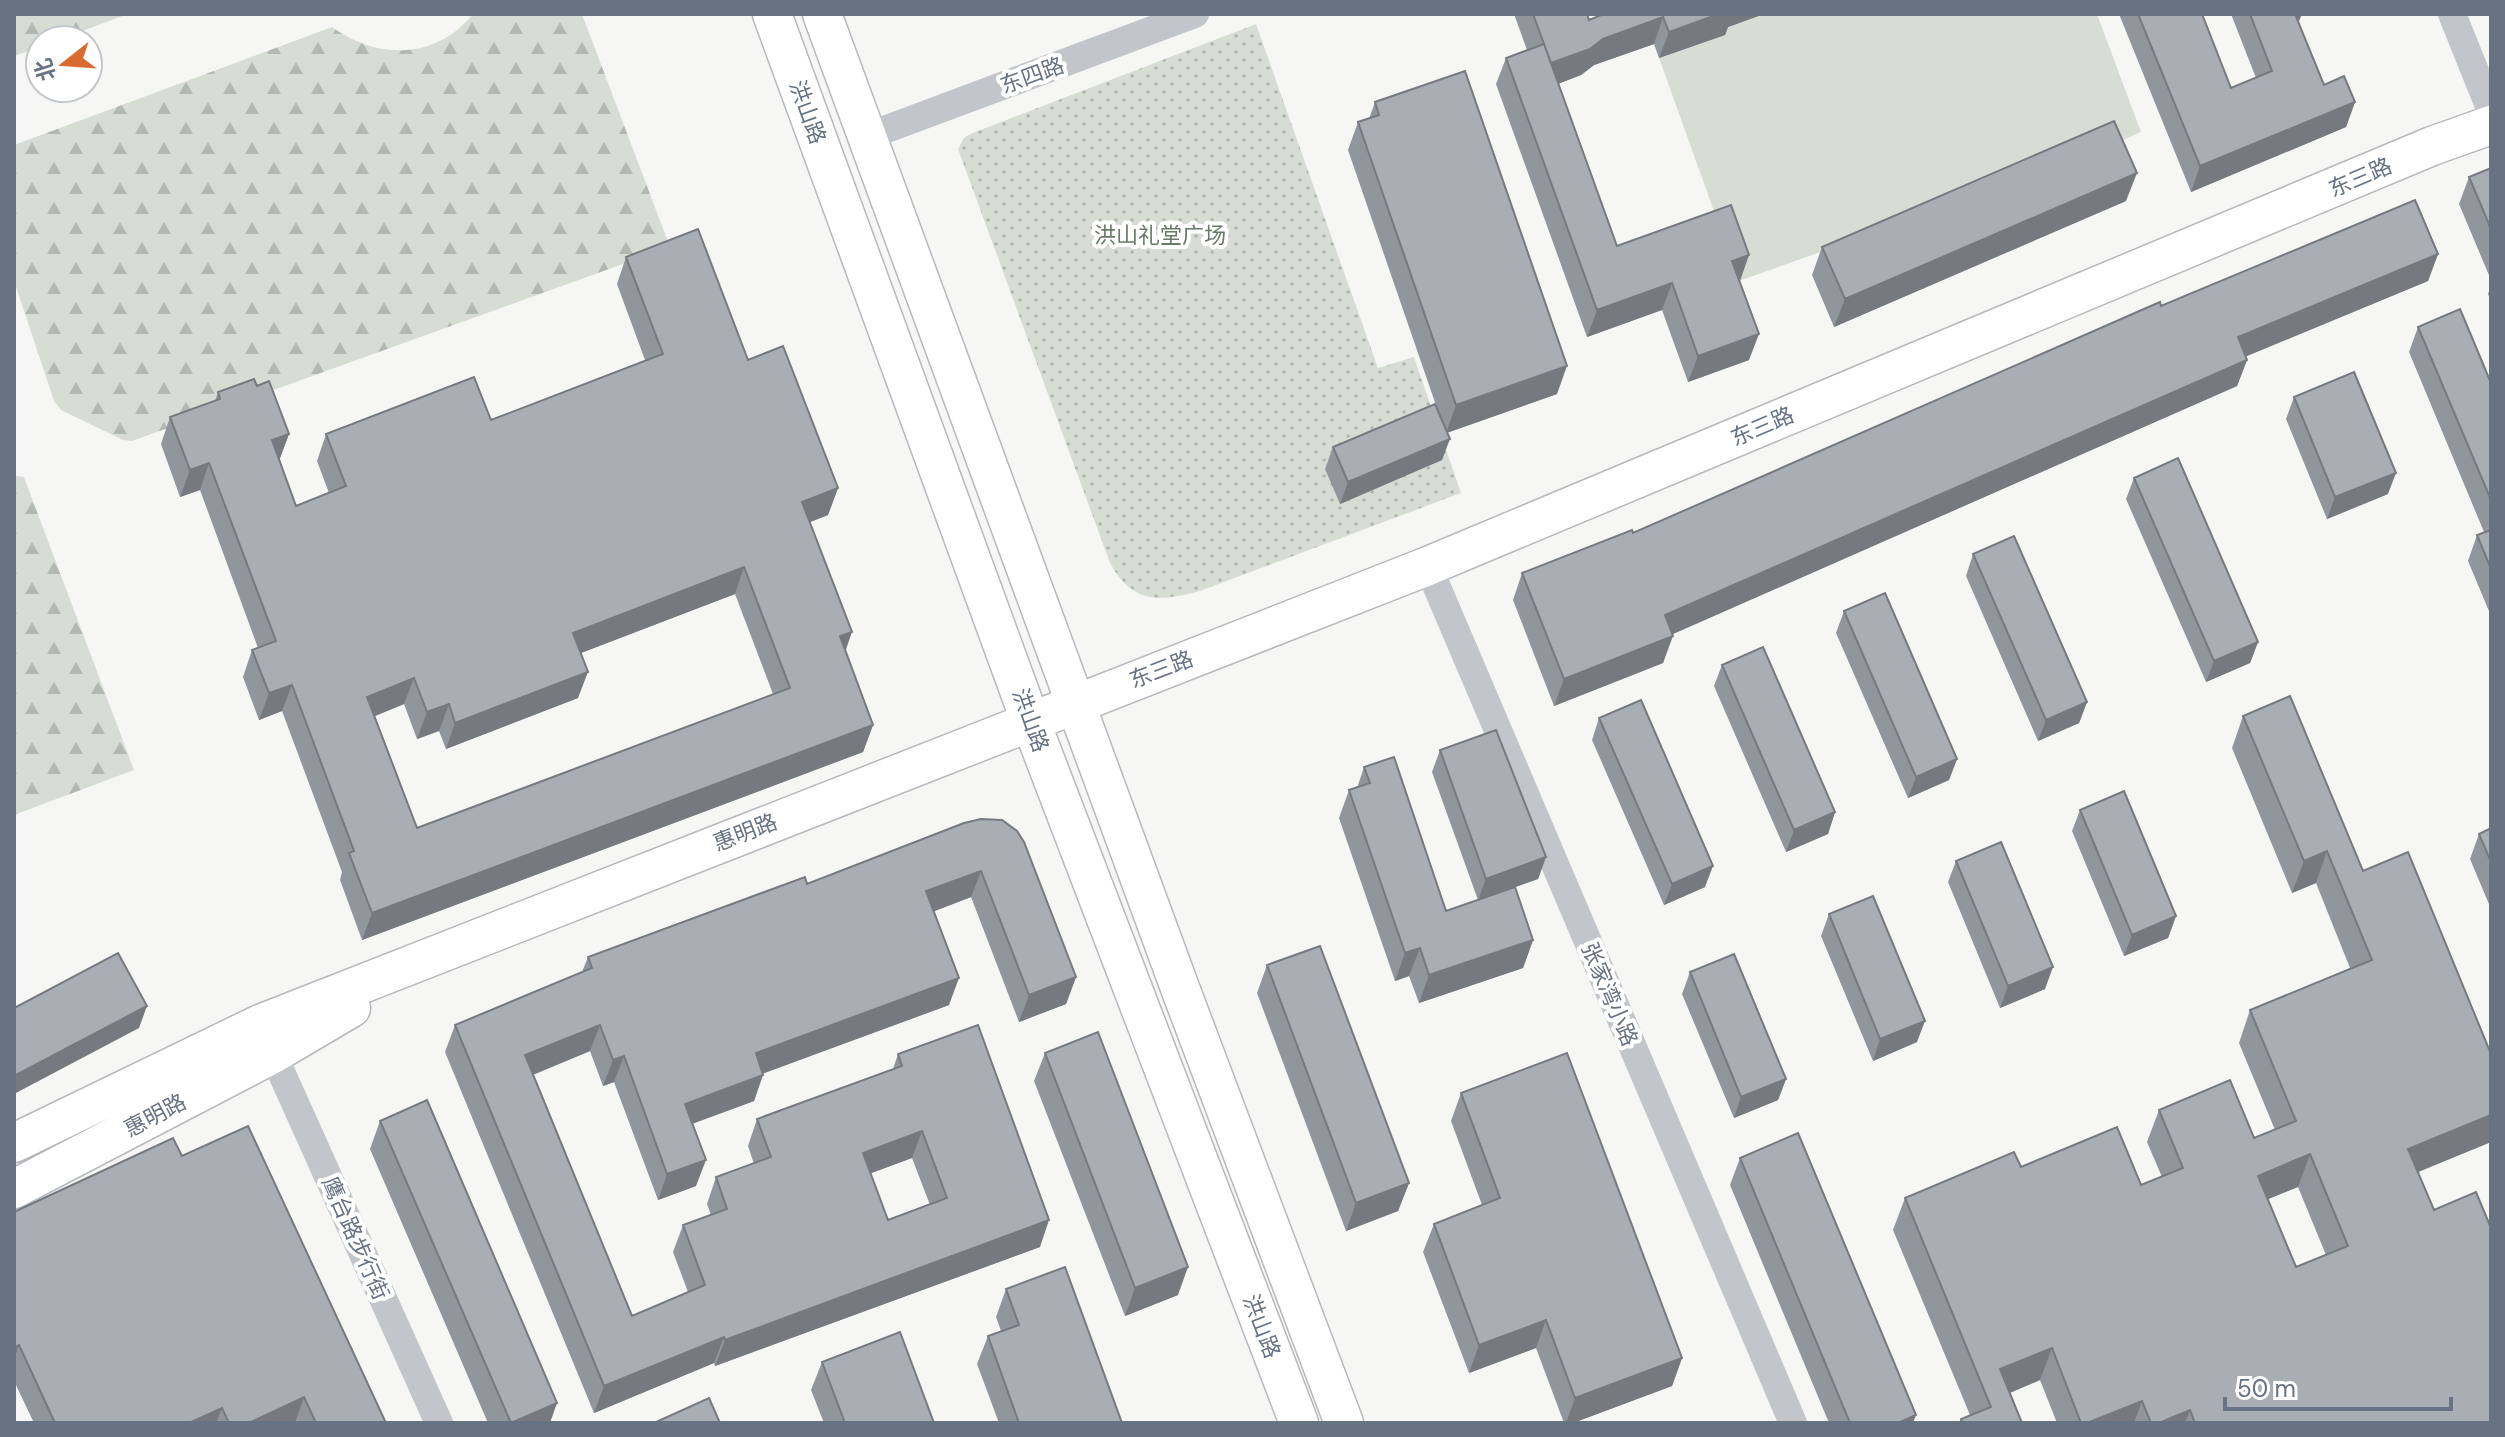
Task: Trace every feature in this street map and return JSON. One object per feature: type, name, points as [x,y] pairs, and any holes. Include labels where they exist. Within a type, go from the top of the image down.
[{"type":"street","name":"洪山路","points":[[772,14],[1030,720],[1299,1423]]},
{"type":"street","name":"洪山路","points":[[822,14],[1344,1423]]},
{"type":"street","name":"东四路","points":[[868,136],[1195,14]]},
{"type":"street","points":[[2452,14],[2491,111]]},
{"type":"street","name":"东三路","points":[[1030,720],[1428,566],[2462,134],[2491,125]]},
{"type":"street","name":"张家湾小路","points":[[1428,566],[1793,1423]]},
{"type":"street","name":"惠明路","points":[[14,1143],[260,1024],[1030,720]]},
{"type":"street","name":"惠明路","points":[[14,1189],[273,1054],[461,945]]},
{"type":"street","name":"鹰台路步行街","points":[[273,1054],[439,1423]]},
{"type":"green space","points":[[14,14],[128,14],[101,24],[24,24],[24,53],[14,56]]},
{"type":"green space","points":[[473,14],[582,14],[670,247],[132,441],[123,440],[61,410],[54,401],[14,281],[14,145],[332,27],[368,45],[387,50],[406,50],[442,40]]},
{"type":"green space","points":[[1764,14],[2097,14],[2141,132],[2079,160],[1739,281],[1659,58],[1725,35],[1720,20]]},
{"type":"green space","name":"洪山礼堂广场","points":[[1256,24],[1378,368],[1414,357],[1461,493],[1200,591],[1159,598],[1138,593],[1128,586],[1110,563],[958,149],[970,134]]},
{"type":"green space","points":[[16,476],[24,477],[134,770],[14,815]]},
{"type":"building","points":[[1533,14],[1587,14],[1589,20],[1604,14],[1719,14],[1669,32],[1663,17],[1603,39],[1590,49],[1551,63]]},
{"type":"building","points":[[2138,14],[2202,14],[2231,88],[2272,71],[2250,14],[2295,14],[2324,85],[2344,76],[2355,102],[2200,166]]},
{"type":"building","points":[[1544,44],[1617,246],[1731,205],[1749,255],[1732,261],[1759,334],[1698,356],[1672,283],[1597,310],[1506,58]]},
{"type":"building","points":[[1465,71],[1567,366],[1456,405],[1358,122],[1379,115],[1375,102]]},
{"type":"building","points":[[2114,121],[2137,173],[1845,299],[1822,247]]},
{"type":"building","points":[[2491,168],[2491,229],[2469,177]]},
{"type":"building","points":[[2415,200],[2438,254],[2238,337],[2247,360],[1665,615],[1673,636],[1564,679],[1522,573],[1632,530],[1633,533],[2160,302],[2161,306]]},
{"type":"building","points":[[698,229],[748,360],[783,346],[838,488],[802,502],[852,632],[840,636],[873,725],[372,913],[349,853],[354,851],[292,685],[269,693],[252,650],[276,641],[209,463],[190,470],[170,417],[220,399],[218,392],[254,379],[257,386],[269,381],[289,434],[272,440],[296,506],[346,486],[326,434],[474,377],[491,420],[663,354],[626,257]],"holes":[[[744,567],[790,688],[417,828],[367,697],[414,678],[427,712],[449,704],[455,723],[588,672],[573,633]]]},
{"type":"building","points":[[2460,309],[2491,383],[2491,500],[2418,327]]},
{"type":"building","points":[[2354,372],[2396,473],[2335,497],[2294,397]]},
{"type":"building","points":[[1435,404],[1450,439],[1348,482],[1333,447]]},
{"type":"building","points":[[2178,458],[2258,642],[2214,661],[2134,478]]},
{"type":"building","points":[[2491,530],[2491,569],[2477,535]]},
{"type":"building","points":[[2014,536],[2087,702],[2046,720],[1973,554]]},
{"type":"building","points":[[1885,593],[1957,759],[1916,777],[1844,611]]},
{"type":"building","points":[[1763,647],[1835,812],[1794,830],[1722,665]]},
{"type":"building","points":[[2290,696],[2363,871],[2408,852],[2491,1054],[2491,1115],[2408,1149],[2434,1210],[2476,1192],[2491,1228],[2491,1423],[2195,1423],[2190,1410],[2159,1423],[2151,1423],[2142,1401],[2081,1423],[2052,1348],[2000,1369],[2022,1423],[1962,1423],[1961,1419],[1991,1407],[1905,1198],[2014,1152],[2021,1167],[2117,1127],[2141,1185],[2183,1168],[2159,1110],[2230,1080],[2254,1138],[2296,1121],[2250,1010],[2372,960],[2327,851],[2304,861],[2243,716]],"holes":[[[2310,1154],[2348,1246],[2296,1267],[2258,1176]]]},
{"type":"building","points":[[1641,700],[1713,866],[1672,884],[1599,718]]},
{"type":"building","points":[[1496,730],[1546,857],[1486,879],[1440,750]]},
{"type":"building","points":[[1394,757],[1446,911],[1515,887],[1533,940],[1429,975],[1420,948],[1405,953],[1349,790],[1370,783],[1364,767]]},
{"type":"building","points":[[2124,791],[2176,916],[2132,935],[2080,810]]},
{"type":"building","points":[[981,819],[1002,820],[1017,831],[1076,977],[1029,995],[981,871],[926,891],[959,978],[756,1053],[763,1075],[685,1104],[706,1160],[667,1174],[624,1056],[613,1060],[600,1025],[525,1055],[632,1316],[705,1285],[683,1225],[727,1209],[716,1177],[771,1157],[757,1119],[902,1066],[898,1054],[978,1025],[1049,1220],[725,1340],[724,1337],[604,1386],[455,1025],[592,968],[588,957],[805,877],[807,884]],"holes":[[[922,1131],[947,1198],[888,1220],[863,1153]]]},
{"type":"building","points":[[2491,828],[2491,862],[2479,834]]},
{"type":"building","points":[[2001,842],[2053,967],[2008,986],[1956,861]]},
{"type":"building","points":[[1873,896],[1925,1021],[1880,1039],[1829,914]]},
{"type":"building","points":[[1320,946],[1409,1183],[1356,1203],[1267,965]]},
{"type":"building","points":[[118,953],[147,1006],[14,1076],[14,1008]]},
{"type":"building","points":[[1734,954],[1786,1079],[1741,1097],[1690,972]]},
{"type":"building","points":[[1098,1032],[1188,1267],[1135,1288],[1045,1053]]},
{"type":"building","points":[[1567,1053],[1682,1358],[1575,1398],[1546,1320],[1479,1345],[1434,1224],[1500,1198],[1461,1093]]},
{"type":"building","points":[[427,1100],[557,1403],[511,1423],[380,1121]]},
{"type":"building","points":[[248,1126],[386,1423],[316,1423],[304,1397],[249,1423],[229,1423],[222,1408],[189,1423],[55,1423],[19,1345],[14,1348],[14,1212],[173,1138],[182,1156]]},
{"type":"building","points":[[1798,1133],[1916,1415],[1898,1423],[1850,1423],[1740,1158]]},
{"type":"building","points":[[1065,1267],[1122,1423],[1019,1423],[988,1336],[1019,1325],[1006,1289]]},
{"type":"building","points":[[900,1332],[934,1423],[845,1423],[822,1362]]},
{"type":"building","points":[[709,1398],[720,1423],[654,1423]]}]
